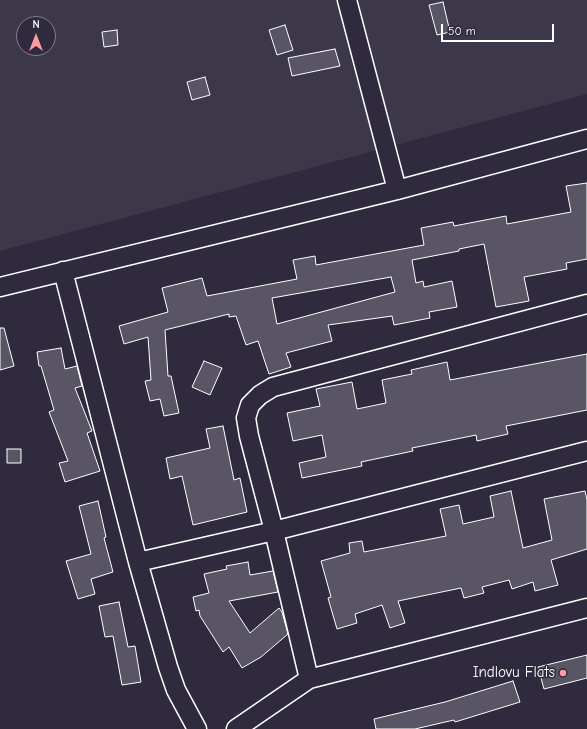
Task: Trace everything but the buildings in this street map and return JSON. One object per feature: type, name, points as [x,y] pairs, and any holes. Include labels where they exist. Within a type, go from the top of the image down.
[{"type":"street","points":[[347,0],[397,190]]},
{"type":"street","points":[[0,287],[397,190],[587,140]]},
{"type":"street","points":[[63,271],[138,562],[176,690],[197,729]]},
{"type":"street","points":[[309,679],[274,532],[249,436],[246,418],[250,405],[260,395],[273,386],[587,304]]},
{"type":"street","points":[[138,562],[274,532],[587,451]]},
{"type":"street","points":[[236,729],[309,679],[587,608]]},
{"type":"shaded area","points":[[0,0],[587,0],[587,94],[0,251]]},
{"type":"place","name":"Indlovu Flats","points":[[563,673]]}]
